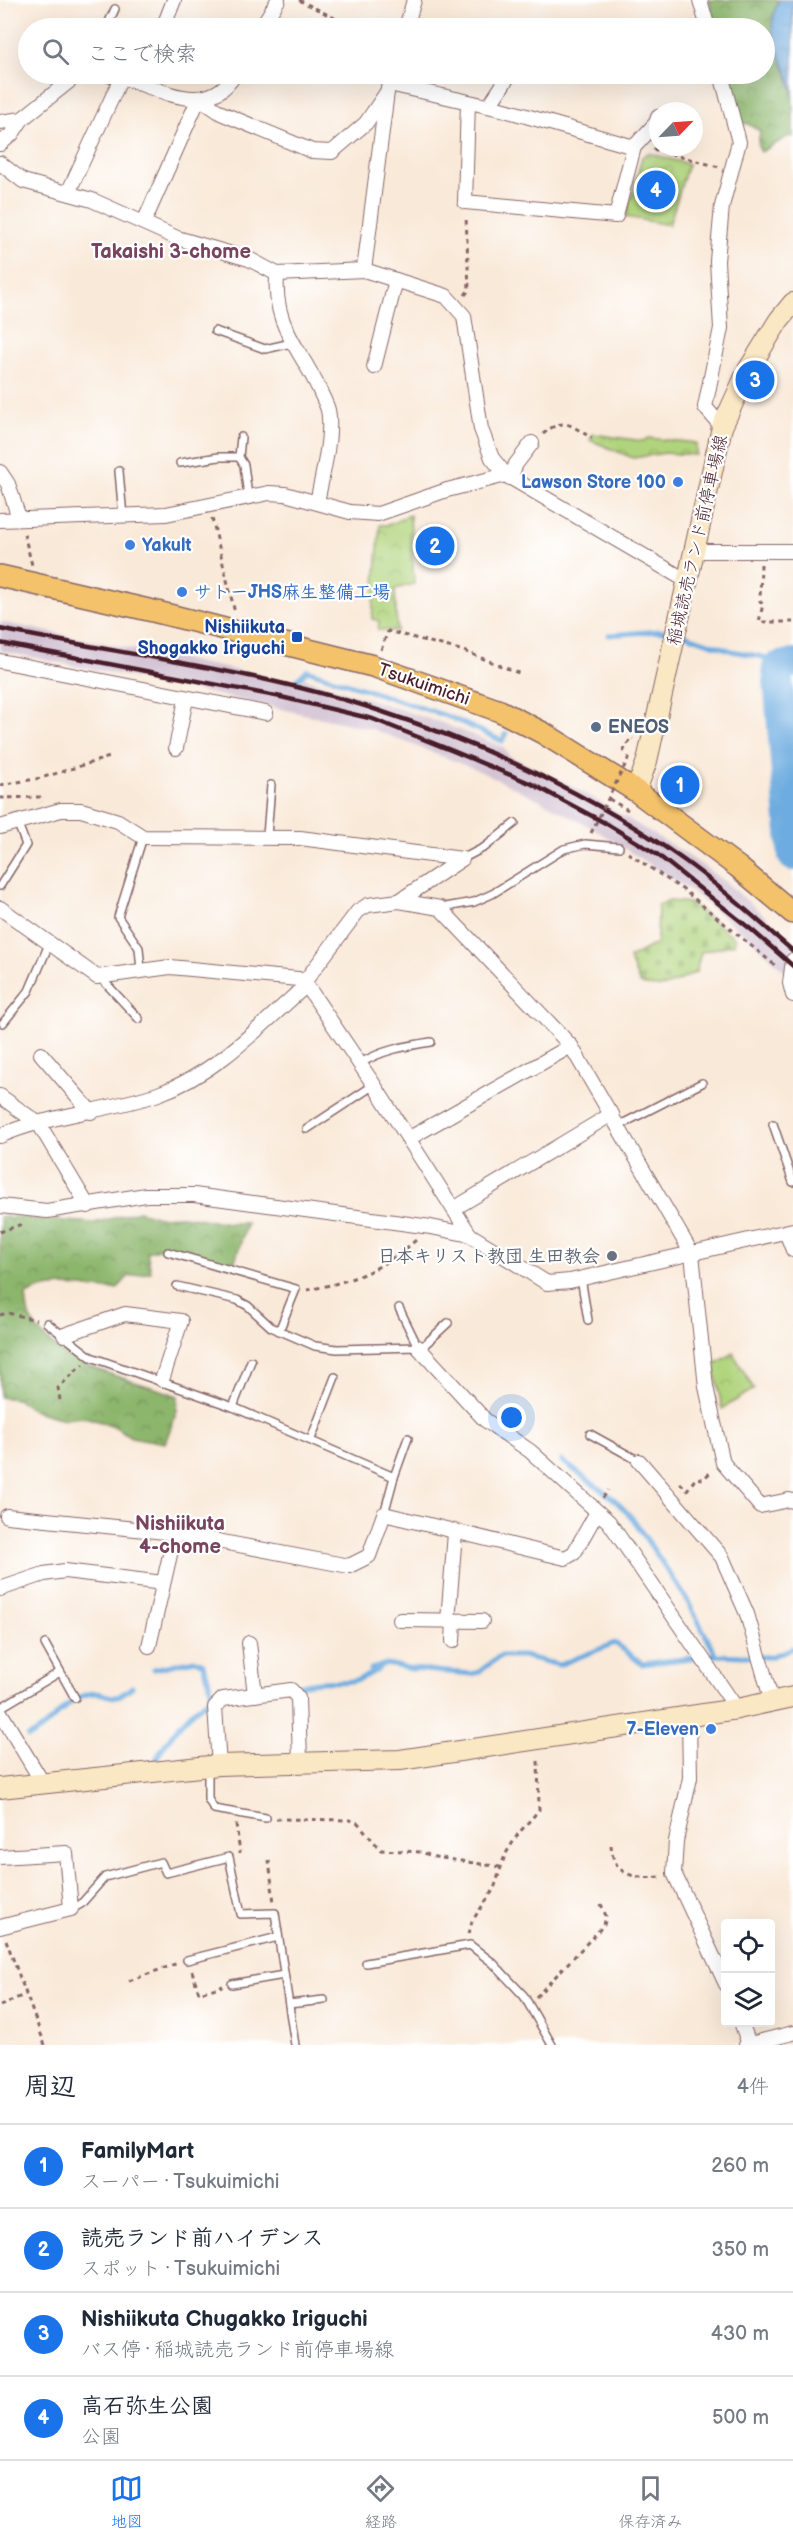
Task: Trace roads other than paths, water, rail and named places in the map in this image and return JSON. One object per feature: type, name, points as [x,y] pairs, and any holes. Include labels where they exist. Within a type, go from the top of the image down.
[{"type":"main road","name":"Tsukuimichi","points":[[0,576],[153,610],[373,666],[500,711],[563,745],[636,791],[746,873],[793,913]]},
{"type":"street","points":[[167,18],[174,0]]},
{"type":"street","points":[[267,18],[278,0]]},
{"type":"street","points":[[409,18],[414,0]]},
{"type":"street","points":[[700,0],[705,18]]},
{"type":"street","points":[[0,144],[12,134],[22,119],[66,84]]},
{"type":"street","points":[[68,194],[118,84]]},
{"type":"street","points":[[154,84],[180,97],[199,98],[220,90],[228,84]]},
{"type":"street","points":[[199,98],[221,113],[312,151],[332,152],[366,123],[388,84]]},
{"type":"street","points":[[364,270],[389,84]]},
{"type":"street","points":[[393,84],[489,106],[635,146]]},
{"type":"street","points":[[489,106],[503,84]]},
{"type":"street","points":[[722,428],[705,407],[721,328],[717,261],[722,206],[739,142],[724,84]]},
{"type":"street","points":[[144,222],[199,98]]},
{"type":"street","points":[[468,102],[465,202],[616,216],[635,146],[649,131]]},
{"type":"street","points":[[0,122],[22,119]]},
{"type":"street","points":[[0,163],[22,181],[92,200],[177,238],[249,259],[277,274],[364,270],[446,296],[464,316],[482,429],[492,458],[508,476],[687,581]]},
{"type":"street","points":[[277,274],[278,305],[282,323],[314,379],[328,409],[325,463],[317,502]]},
{"type":"street","points":[[374,366],[396,280]]},
{"type":"street","name":"稲城読売ランド前停車場線","points":[[636,791],[647,760],[722,428],[748,370],[778,320],[793,303]]},
{"type":"street","points":[[0,519],[166,514],[248,496],[285,494],[350,512],[378,514],[447,490],[508,476],[532,443]]},
{"type":"street","points":[[0,472],[8,484],[19,518]]},
{"type":"street","points":[[694,551],[793,551]]},
{"type":"street","points":[[0,661],[266,713]]},
{"type":"street","points":[[176,748],[186,699]]},
{"type":"street","points":[[0,827],[18,824],[61,810],[81,810],[117,821],[143,837],[267,836],[462,858]]},
{"type":"street","points":[[399,901],[462,858]]},
{"type":"street","points":[[0,1137],[25,1125],[91,1112],[160,1093],[216,1065],[302,989],[358,911],[374,903],[399,901],[440,908],[571,1046],[692,1254],[706,1387],[723,1463],[760,1506],[793,1501]]},
{"type":"street","points":[[0,908],[97,977],[170,967],[298,979],[305,983],[374,1085],[470,1235]]},
{"type":"street","points":[[793,960],[790,983],[793,995]]},
{"type":"street","points":[[408,1139],[571,1046]]},
{"type":"street","points":[[41,1054],[91,1112]]},
{"type":"street","points":[[0,1096],[39,1124],[88,1206]]},
{"type":"street","points":[[454,1208],[615,1120]]},
{"type":"street","points":[[0,1206],[47,1211],[146,1195],[194,1195],[431,1227],[470,1235],[547,1283],[581,1278],[790,1231],[793,1250]]},
{"type":"street","points":[[64,1335],[125,1314],[181,1321],[162,1380]]},
{"type":"street","points":[[419,1348],[485,1420],[530,1451],[609,1522],[737,1709]]},
{"type":"street","points":[[639,1461],[722,1557],[747,1614],[772,1702]]},
{"type":"street","points":[[4,1518],[175,1533],[349,1566],[369,1556],[384,1514],[565,1558],[574,1553],[597,1512]]},
{"type":"street","points":[[149,1646],[175,1533]]},
{"type":"street","points":[[453,1641],[451,1621],[455,1533]]},
{"type":"street","points":[[0,1589],[44,1574],[65,1571],[163,1583]]},
{"type":"street","points":[[400,1620],[482,1622]]},
{"type":"street","points":[[249,1643],[255,1695]]},
{"type":"street","points":[[214,1766],[215,1707],[223,1699],[291,1690],[298,1698],[300,1761]]},
{"type":"street","points":[[0,1788],[214,1766],[300,1761],[400,1760],[737,1709],[793,1697]]},
{"type":"street","points":[[0,1712],[44,1785]]},
{"type":"street","points":[[689,1716],[690,1778],[676,1841],[674,1873],[721,1973]]},
{"type":"street","points":[[0,1857],[66,1853],[71,1909],[0,1927]]},
{"type":"street","points":[[742,2027],[747,2044],[785,2038]]},
{"type":"lane","points":[[111,18],[115,9]]},
{"type":"lane","points":[[215,331],[265,349],[292,343]]},
{"type":"lane","points":[[241,437],[239,457],[244,465],[248,496]]},
{"type":"lane","points":[[180,463],[219,457],[239,457]]},
{"type":"lane","points":[[119,471],[123,517]]},
{"type":"lane","points":[[267,836],[271,785]]},
{"type":"lane","points":[[462,858],[485,847],[514,823]]},
{"type":"lane","points":[[0,886],[26,845],[18,824]]},
{"type":"lane","points":[[141,970],[139,948],[118,917],[143,837]]},
{"type":"lane","points":[[440,908],[474,902],[492,894],[564,849],[577,844],[619,847]]},
{"type":"lane","points":[[3,1023],[29,991],[50,942]]},
{"type":"lane","points":[[100,977],[139,1019]]},
{"type":"lane","points":[[359,1064],[373,1055],[400,1046],[431,1042]]},
{"type":"lane","points":[[615,1120],[702,1083]]},
{"type":"lane","points":[[307,1130],[374,1085]]},
{"type":"lane","points":[[773,1124],[793,1182]]},
{"type":"lane","points":[[168,1252],[296,1289],[279,1330]]},
{"type":"lane","points":[[581,1278],[588,1320]]},
{"type":"lane","points":[[177,1286],[237,1300],[248,1306],[271,1327],[315,1346],[337,1349],[419,1348],[448,1323]]},
{"type":"lane","points":[[399,1308],[419,1348]]},
{"type":"lane","points":[[47,1323],[91,1357],[162,1380],[233,1407],[394,1477]]},
{"type":"lane","points":[[233,1407],[251,1360]]},
{"type":"lane","points":[[311,1439],[335,1377]]},
{"type":"lane","points":[[590,1434],[639,1461]]},
{"type":"lane","points":[[384,1514],[408,1438]]},
{"type":"lane","points":[[45,1644],[75,1698]]},
{"type":"lane","points":[[0,1707],[60,1672]]},
{"type":"lane","points":[[214,1766],[208,1799],[214,1809],[266,1818]]},
{"type":"lane","points":[[71,1909],[81,1904],[105,1877],[161,1862],[166,1873],[229,1857],[241,1914],[275,1913],[295,2045]]},
{"type":"lane","points":[[188,1960],[278,1937]]},
{"type":"lane","points":[[366,1963],[470,1945],[493,1963],[529,2004],[552,2045]]},
{"type":"lane","points":[[232,1984],[284,1975]]},
{"type":"lane","points":[[289,2004],[324,2000]]},
{"type":"water","points":[[779,0],[793,0],[793,97],[791,84],[775,43],[773,14]]},
{"type":"waterway","points":[[609,635],[660,631],[686,635],[732,651],[768,658],[777,667]]},
{"type":"waterway","points":[[793,663],[777,667],[793,856]]},
{"type":"waterway","points":[[297,680],[307,670],[452,718],[502,741],[506,734]]},
{"type":"waterway","points":[[562,1461],[615,1500],[632,1518],[686,1598],[716,1655],[770,1657],[793,1648]]},
{"type":"waterway","points":[[371,1669],[386,1664],[412,1669],[472,1674],[479,1672],[500,1656],[523,1656],[559,1665],[615,1643],[642,1664],[716,1655]]},
{"type":"waterway","points":[[154,1669],[194,1660],[204,1664],[213,1697],[195,1709],[180,1725],[166,1742],[155,1761]]},
{"type":"waterway","points":[[298,1686],[358,1679],[379,1668]]},
{"type":"waterway","points":[[28,1737],[37,1733],[76,1699],[95,1693],[118,1697],[132,1687]]},
{"type":"railway","points":[[0,629],[285,684],[377,710],[457,739],[575,793],[650,837],[713,882],[793,951]]},
{"type":"railway","points":[[0,643],[281,697],[373,719],[453,751],[532,784],[607,824],[658,855],[793,966]]},
{"type":"place","name":"高石弥生公園","points":[[656,190]]},
{"type":"place","name":"Nishiikuta Chugakko Iriguchi","points":[[755,380]]},
{"type":"place","name":"Lawson Store 100","points":[[678,482]]},
{"type":"place","name":"Yakult","points":[[130,545]]},
{"type":"place","name":"読売ランド前ハイデンス","points":[[435,546]]},
{"type":"place","name":"サトーJHS麻生整備工場","points":[[182,592]]},
{"type":"place","name":"Nishiikuta Shogakko Iriguchi","points":[[297,637]]},
{"type":"place","name":"ENEOS","points":[[596,727]]},
{"type":"place","name":"FamilyMart","points":[[680,785]]},
{"type":"place","name":"日本キリスト教団 生田教会","points":[[612,1256]]},
{"type":"place","name":"7-Eleven","points":[[711,1729]]},
{"type":"district","name":"Takaishi 3-chome","points":[[171,251]]},
{"type":"district","name":"Nishiikuta 4-chome","points":[[180,1534]]}]
